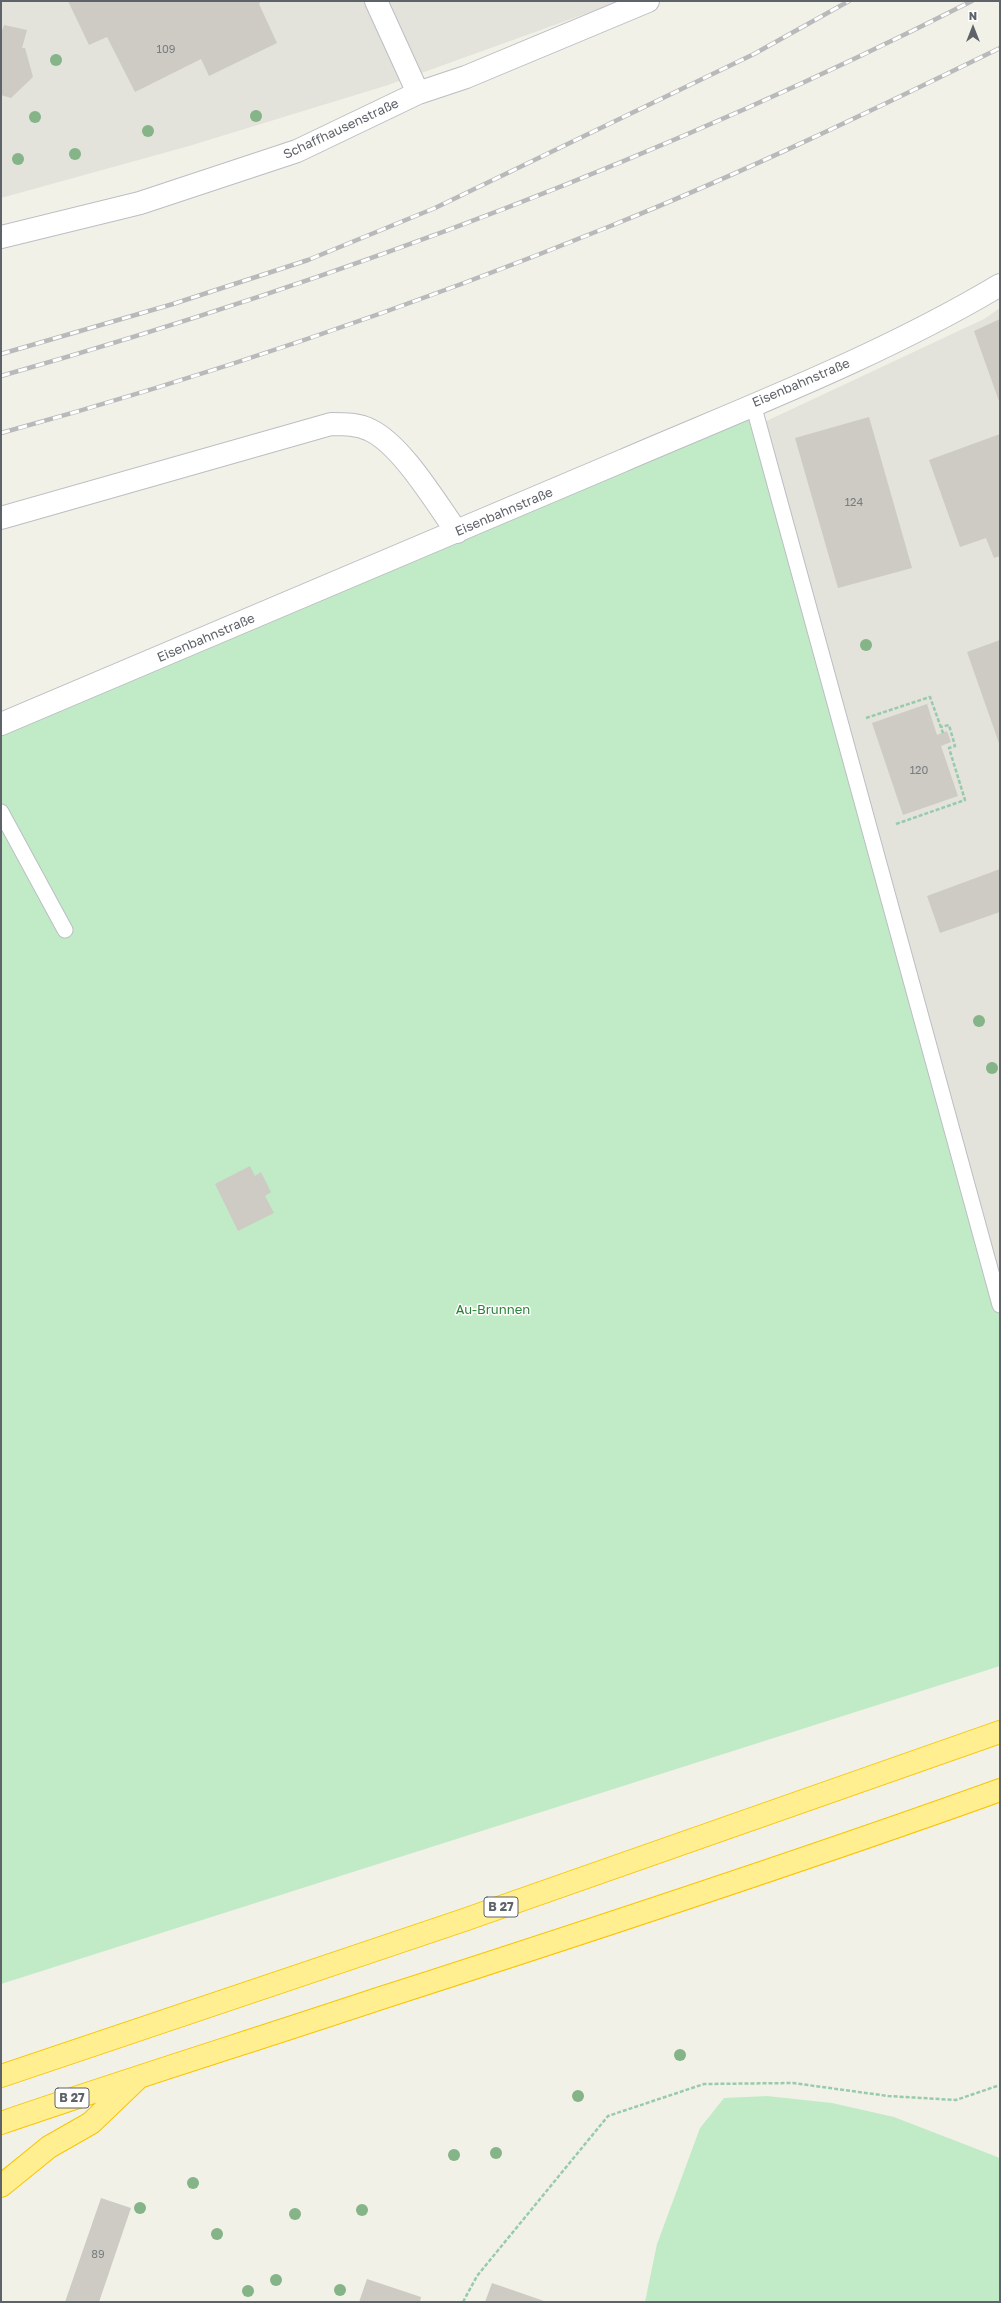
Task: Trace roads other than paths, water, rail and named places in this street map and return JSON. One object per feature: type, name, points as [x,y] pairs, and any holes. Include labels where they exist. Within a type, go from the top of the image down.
[{"type":"highway","name":"B 27","points":[[1,2076],[464,1920],[1000,1732]]},
{"type":"highway","name":"B 27","points":[[1,2123],[142,2074],[399,1992],[806,1858],[1000,1790]]},
{"type":"highway","points":[[1,2186],[49,2147],[91,2123],[142,2074]]},
{"type":"street","points":[[376,1],[418,93]]},
{"type":"street","name":"Schaffhausenstraße","points":[[1,237],[140,203],[297,151],[418,93],[466,77],[648,1]]},
{"type":"street","name":"Eisenbahnstraße","points":[[1,724],[457,532],[857,359],[1000,285]]},
{"type":"street","points":[[1,518],[331,424],[354,424],[385,438],[407,463],[457,532]]},
{"type":"lane","points":[[753,404],[1000,1305]]},
{"type":"lane","points":[[1,812],[65,930]]},
{"type":"railway","points":[[1,354],[173,304],[308,260],[435,208],[754,54],[849,1]]},
{"type":"railway","points":[[1,376],[250,300],[496,212],[616,164],[736,113],[855,59],[972,1]]},
{"type":"railway","points":[[1,433],[156,388],[310,338],[462,284],[538,255],[711,184],[857,117],[1000,48]]},
{"type":"park label","name":"Au-Brunnen","points":[[493,1310]]}]
